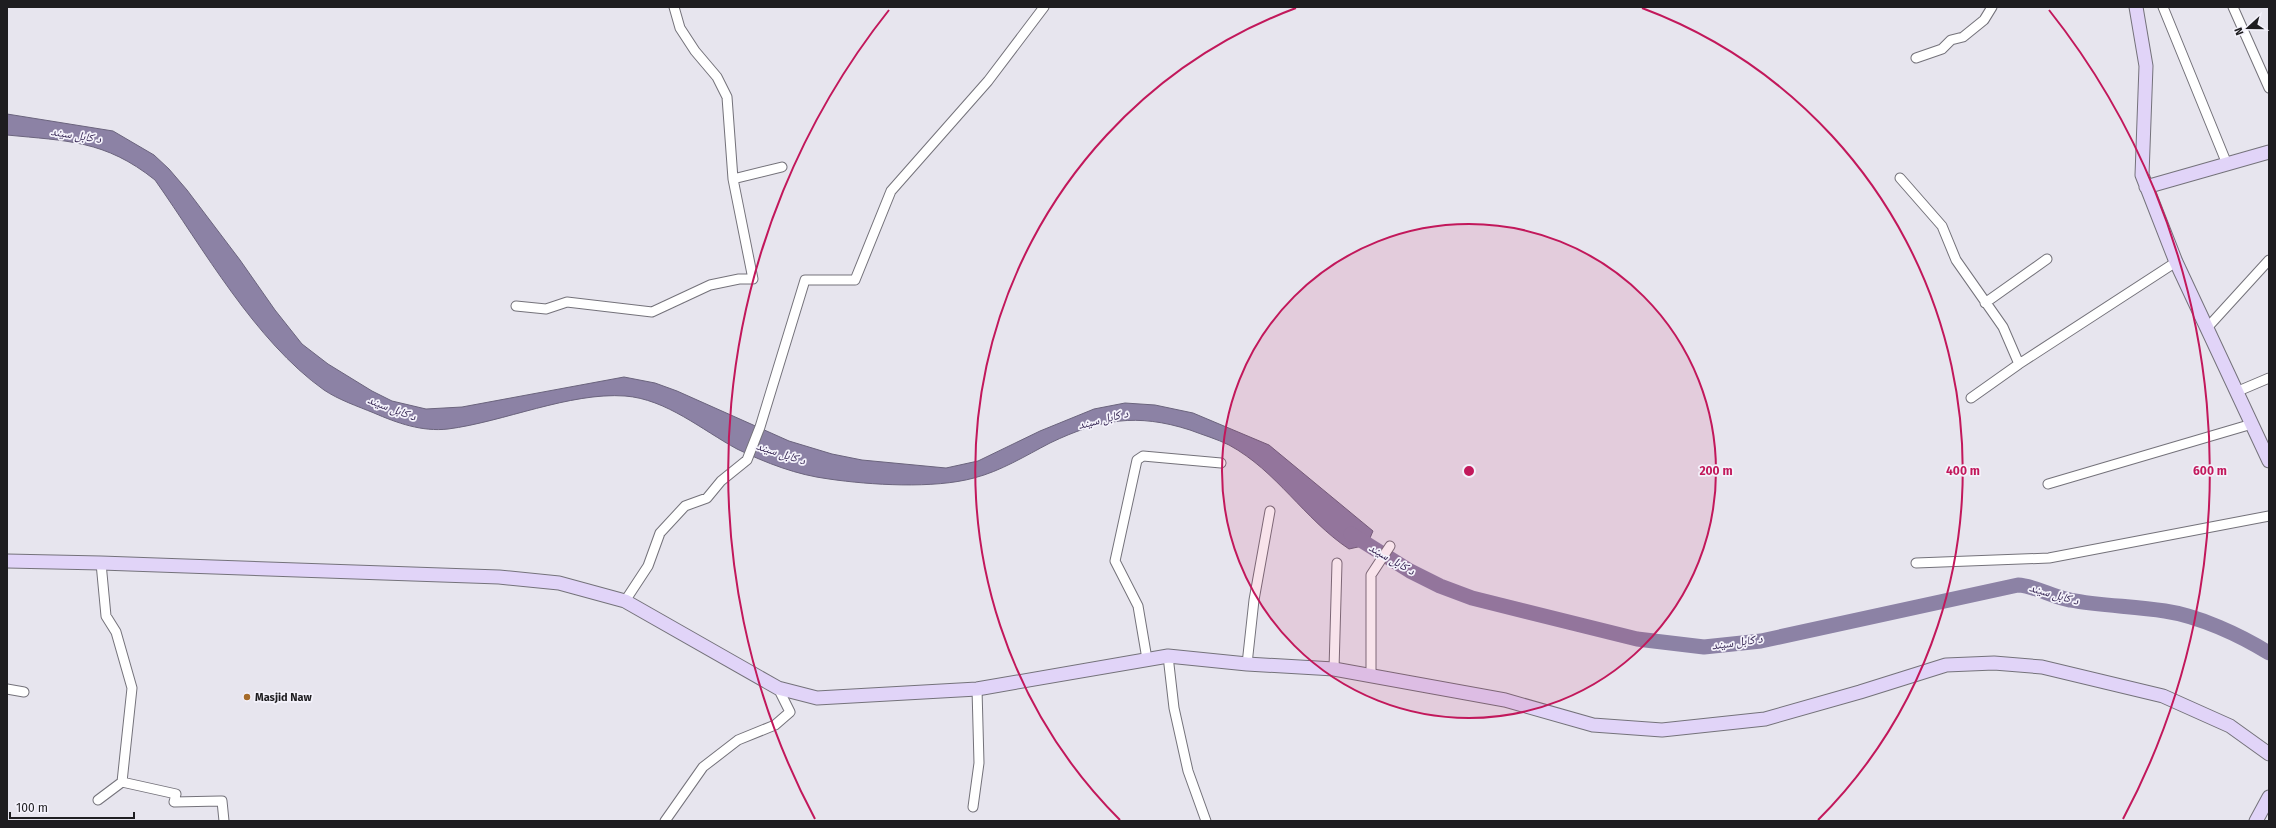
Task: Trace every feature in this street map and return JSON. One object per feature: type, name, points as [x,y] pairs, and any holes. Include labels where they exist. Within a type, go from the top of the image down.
[{"type":"main road","points":[[2136,7],[2146,66],[2142,175],[2176,262],[2269,461]]},
{"type":"main road","points":[[2146,187],[2269,152]]},
{"type":"main road","points":[[7,561],[499,577],[559,583],[625,601],[778,688],[817,698],[977,689],[1168,656],[1247,664],[1334,669],[1505,700],[1593,725],[1662,730],[1765,719],[1860,692],[1946,665],[1994,663],[2042,667],[2162,696],[2230,726],[2269,754]]},
{"type":"main road","points":[[2256,821],[2269,797]]},
{"type":"street","points":[[516,306],[546,309],[567,302],[652,312],[710,285],[739,279],[753,279],[733,179],[727,97],[717,77],[695,51],[680,28],[674,7]]},
{"type":"street","points":[[625,601],[648,566],[660,533],[685,506],[707,498],[721,481],[747,460],[760,427],[805,280],[855,280],[891,191],[988,81],[1044,7]]},
{"type":"street","points":[[1916,58],[1942,49],[1951,40],[1963,37],[1984,20],[1992,7]]},
{"type":"street","points":[[2163,7],[2227,164]]},
{"type":"street","points":[[2233,7],[2269,88]]},
{"type":"street","points":[[733,179],[782,167]]},
{"type":"street","points":[[1900,178],[1942,226],[1956,260],[2003,327],[2019,364]]},
{"type":"street","points":[[1985,303],[2047,259]]},
{"type":"street","points":[[2207,328],[2269,260]]},
{"type":"street","points":[[1970,398],[2019,364],[2176,262]]},
{"type":"street","points":[[2236,392],[2269,378]]},
{"type":"street","points":[[2048,484],[2252,424]]},
{"type":"street","points":[[1147,660],[1138,606],[1115,561],[1138,460],[1143,456],[1221,462]]},
{"type":"street","points":[[1247,664],[1254,600],[1270,511]]},
{"type":"street","points":[[1916,563],[2049,558],[2269,516]]},
{"type":"street","points":[[1370,675],[1371,575],[1390,546]]},
{"type":"street","points":[[98,800],[122,782],[132,688],[116,632],[106,616],[101,563]]},
{"type":"street","points":[[1334,669],[1337,563]]},
{"type":"street","points":[[1168,656],[1174,708],[1188,771],[1206,821]]},
{"type":"street","points":[[665,821],[703,768],[738,740],[775,725],[790,712],[778,688]]},
{"type":"street","points":[[7,689],[24,692]]},
{"type":"street","points":[[973,807],[979,763],[977,689]]},
{"type":"street","points":[[122,782],[176,794],[174,802],[222,801],[224,821]]},
{"type":"water","points":[[7,114],[113,131],[154,155],[169,169],[187,190],[240,260],[275,310],[302,344],[328,364],[372,391],[392,401],[426,409],[462,407],[624,377],[655,383],[677,391],[789,441],[832,454],[862,460],[946,468],[978,461],[1040,431],[1094,409],[1125,403],[1155,405],[1193,413],[1269,445],[1373,531],[1367,545],[1349,549],[1318,524],[1276,481],[1246,456],[1229,445],[1215,439],[1190,430],[1153,421],[1119,421],[1086,428],[1050,443],[1022,458],[984,475],[940,484],[921,485],[863,483],[805,475],[782,468],[737,449],[669,409],[640,398],[625,396],[582,398],[448,429],[438,430],[410,426],[383,417],[336,397],[324,390],[299,370],[275,346],[253,320],[211,263],[155,180],[137,167],[102,150],[67,141],[7,135]]},
{"type":"waterway","name":"د کابل سيند","points":[[1351,534],[1410,571],[1440,586],[1472,598],[1637,639],[1704,647],[1761,641],[2018,585],[2031,587],[2057,597],[2070,600],[2093,604],[2165,611],[2192,617],[2232,633],[2269,653]]},
{"type":"place","name":"Masjid Naw","points":[[247,697]]}]
